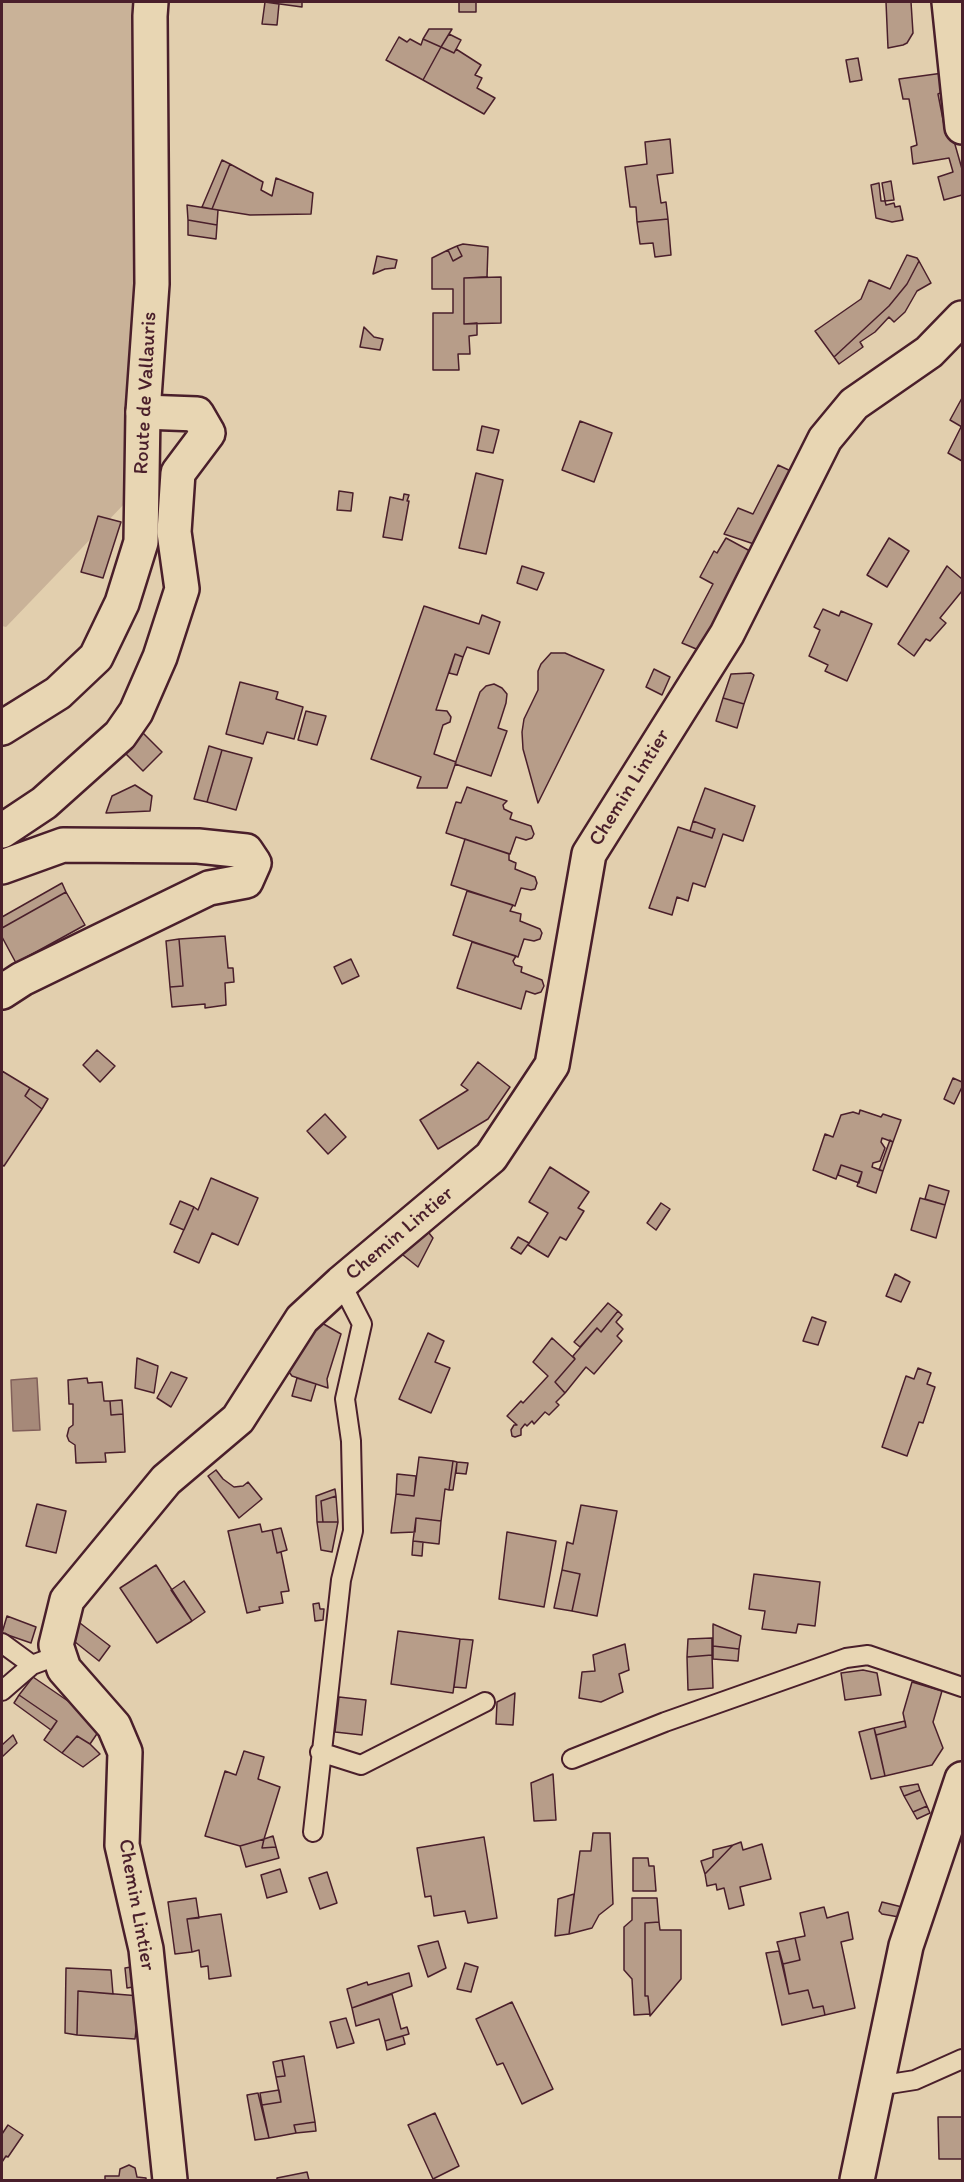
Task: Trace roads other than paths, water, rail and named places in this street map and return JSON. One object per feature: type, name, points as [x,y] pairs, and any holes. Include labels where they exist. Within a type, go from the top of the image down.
[{"type":"street","name":"Route de Vallauris","points":[[2,728],[58,693],[96,657],[122,603],[141,542],[143,412],[152,284],[151,2]]},
{"type":"street","points":[[949,2],[963,127]]},
{"type":"street","name":"Chemin Lintier","points":[[170,2181],[146,1949],[122,1845],[125,1752],[114,1726],[64,1670],[46,1660],[56,1645],[67,1600],[166,1480],[238,1419],[302,1319],[341,1283],[491,1157],[552,1065],[589,854],[727,634],[825,439],[854,404],[929,352],[963,318]]},
{"type":"street","points":[[2,831],[44,803],[120,735],[136,712],[160,657],[182,589],[174,532],[178,472],[208,433],[197,414],[143,412]]},
{"type":"street","points":[[2,867],[63,845],[198,846],[246,852],[254,863],[246,881],[209,888],[22,979],[2,992]]},
{"type":"street","points":[[857,2181],[906,1946],[963,1779]]},
{"type":"lane","points":[[313,1832],[320,1752],[341,1580],[353,1531],[351,1441],[345,1399],[362,1324],[341,1283]]},
{"type":"lane","points":[[2,1643],[46,1660]]},
{"type":"lane","points":[[572,1759],[665,1722],[846,1658],[868,1655],[963,1687]]},
{"type":"lane","points":[[2,1691],[46,1660]]},
{"type":"lane","points":[[320,1752],[361,1765],[485,1702]]},
{"type":"lane","points":[[877,2086],[915,2080],[963,2059]]}]
